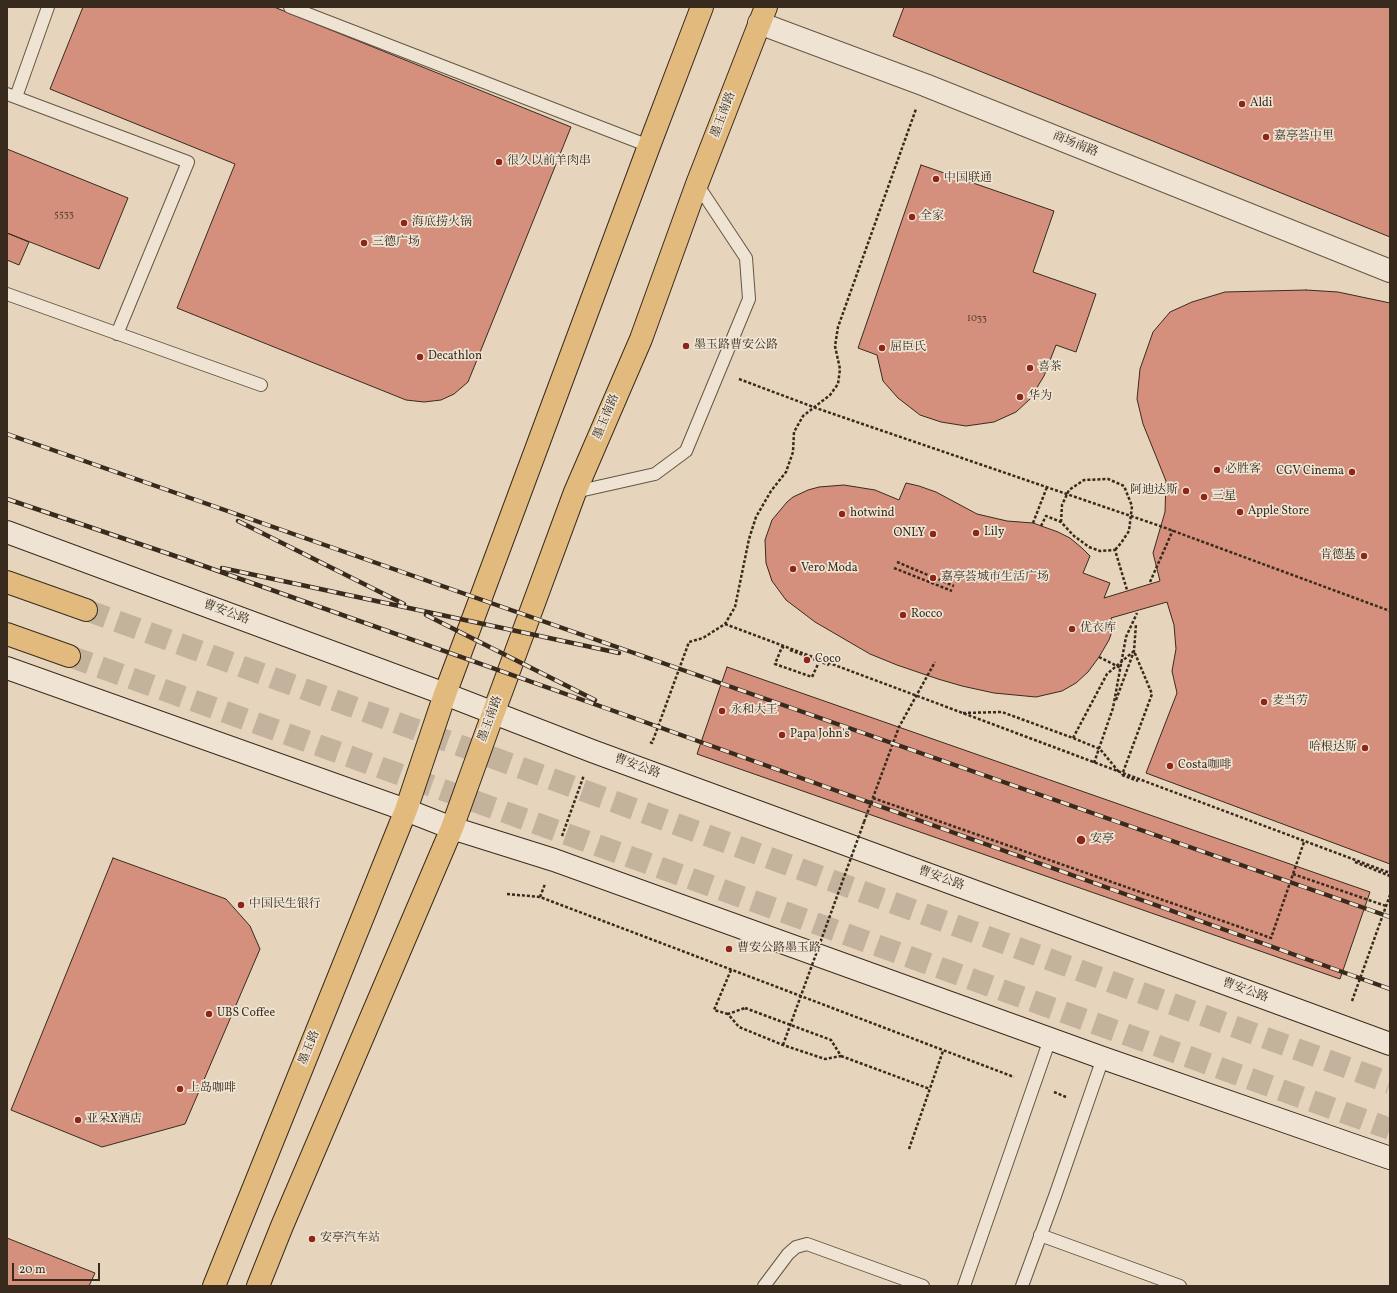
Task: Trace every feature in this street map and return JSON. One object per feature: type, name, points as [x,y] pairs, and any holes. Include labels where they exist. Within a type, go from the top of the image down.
[{"type":"main road","points":[[406,810],[445,694],[702,7]]},
{"type":"main road","name":"商场南路","points":[[763,15],[925,85],[1390,271]]},
{"type":"main road","name":"墨玉南路","points":[[452,828],[576,492],[641,338],[697,184],[763,15]]},
{"type":"main road","name":"曹安公路","points":[[7,532],[445,694],[493,714],[592,751],[1390,1044]]},
{"type":"main road","points":[[7,582],[86,610]]},
{"type":"main road","points":[[7,634],[69,656]]},
{"type":"main road","points":[[7,668],[406,810],[452,828],[554,860],[1103,1058],[1390,1158]]},
{"type":"main road","name":"墨玉路","points":[[214,1286],[406,810]]},
{"type":"main road","points":[[258,1286],[282,1226],[452,828]]},
{"type":"lane","points":[[48,7],[11,95],[188,162],[117,334]]},
{"type":"lane","points":[[290,7],[649,146]]},
{"type":"lane","points":[[576,492],[655,474],[686,451],[749,299],[746,258],[697,184]]},
{"type":"lane","points":[[7,294],[261,385]]},
{"type":"lane","points":[[964,1286],[1050,1039]]},
{"type":"lane","points":[[1022,1286],[1103,1058]]},
{"type":"lane","points":[[1040,1235],[1180,1286]]},
{"type":"lane","points":[[764,1286],[788,1254],[796,1247],[807,1244],[923,1286]]},
{"type":"path","points":[[645,741],[652,743],[689,642],[703,638],[726,624],[735,608],[749,539],[756,517],[771,491],[786,472],[793,452],[794,432],[803,416],[816,408],[830,396],[838,384],[840,368],[835,346],[838,327],[925,85]]},
{"type":"path","points":[[718,372],[816,408],[1173,530],[1390,611]]},
{"type":"path","points":[[1041,526],[1046,516],[1061,522],[1074,536],[1089,547],[1100,550],[1115,550],[1129,531],[1132,506],[1124,486],[1108,479],[1084,480],[1069,490],[1062,506],[1061,522]]},
{"type":"path","points":[[1033,523],[1047,487]]},
{"type":"path","points":[[1150,582],[1173,530]]},
{"type":"path","points":[[1115,550],[1127,590]]},
{"type":"path","points":[[896,562],[954,586]]},
{"type":"path","points":[[894,568],[952,591]]},
{"type":"path","points":[[1113,708],[1126,637],[1137,613]]},
{"type":"path","points":[[726,624],[1390,874]]},
{"type":"path","points":[[1094,763],[1134,651],[1136,624]]},
{"type":"path","points":[[820,660],[817,666],[815,672],[812,677],[775,664],[782,647],[819,661],[826,664],[916,695],[959,713],[1002,712],[1100,748],[1122,775],[1390,874]]},
{"type":"path","points":[[1073,738],[1107,674],[1134,651]]},
{"type":"path","points":[[1122,775],[1152,694],[1134,651]]},
{"type":"path","points":[[1099,657],[1121,668]]},
{"type":"path","points":[[783,1045],[898,727],[935,662]]},
{"type":"path","points":[[540,897],[592,751]]},
{"type":"path","points":[[873,798],[1271,938],[1304,842]]},
{"type":"path","points":[[1293,874],[1386,906]]},
{"type":"path","points":[[507,894],[540,897],[1087,1106]]},
{"type":"path","points":[[1352,1002],[1390,895]]},
{"type":"path","points":[[731,970],[714,1010],[728,1014],[739,1027],[783,1045],[826,1059],[841,1056],[930,1089]]},
{"type":"path","points":[[728,1014],[745,1008],[831,1040],[841,1056]]},
{"type":"path","points":[[909,1149],[943,1051]]},
{"type":"building","name":"三德广场","points":[[83,7],[274,7],[571,127],[468,382],[454,394],[441,400],[424,402],[406,400],[177,308],[235,164],[50,89]]},
{"type":"building","name":"嘉亭荟中里","points":[[904,7],[1390,7],[1390,237],[893,36]]},
{"type":"building","points":[[7,149],[128,198],[99,269],[7,233]]},
{"type":"building","points":[[921,165],[1054,211],[1033,272],[1096,294],[1076,352],[1056,345],[1044,376],[1030,399],[1016,412],[994,422],[966,426],[941,422],[920,415],[898,398],[883,381],[877,355],[858,348]]},
{"type":"building","points":[[7,233],[29,242],[19,265],[7,260]]},
{"type":"building","name":"嘉亭荟城市生活广场","points":[[1306,290],[1338,292],[1390,303],[1390,864],[1146,773],[1177,693],[1172,671],[1176,649],[1174,625],[1167,602],[1111,618],[1114,626],[1109,640],[1088,672],[1076,683],[1062,691],[1036,697],[994,693],[962,686],[897,665],[870,654],[815,622],[786,600],[772,581],[766,563],[765,540],[772,520],[793,497],[819,487],[844,485],[875,490],[899,500],[906,483],[936,492],[977,514],[1007,521],[1033,523],[1070,538],[1090,556],[1083,573],[1110,583],[1104,598],[1160,581],[1153,553],[1165,512],[1166,481],[1143,424],[1137,399],[1140,369],[1153,332],[1170,312],[1192,302],[1225,292]]},
{"type":"building","name":"安亭","points":[[727,667],[1370,892],[1340,979],[697,754]]},
{"type":"building","points":[[113,858],[226,899],[250,926],[260,949],[185,1124],[102,1147],[11,1110]]},
{"type":"building","points":[[7,1238],[95,1273],[89,1286],[7,1286]]},
{"type":"tunnel","points":[[86,610],[1390,1083]]},
{"type":"tunnel","points":[[69,656],[1390,1129]]},
{"type":"railway","points":[[7,434],[1390,917]]},
{"type":"railway","points":[[7,499],[187,560],[628,716],[1390,989]]},
{"type":"railway","points":[[238,521],[404,604]]},
{"type":"railway","points":[[222,568],[619,653]]},
{"type":"railway","points":[[426,615],[595,700]]},
{"type":"place","name":"Aldi","points":[[1242,104]]},
{"type":"place","name":"嘉亭荟中里","points":[[1266,137]]},
{"type":"place","name":"很久以前羊肉串","points":[[499,162]]},
{"type":"place","name":"中国联通","points":[[936,179]]},
{"type":"place","name":"全家","points":[[912,217]]},
{"type":"place","name":"海底捞火锅","points":[[404,223]]},
{"type":"place","name":"三德广场","points":[[364,243]]},
{"type":"place","name":"墨玉路曹安公路","points":[[686,346]]},
{"type":"place","name":"屈臣氏","points":[[882,348]]},
{"type":"place","name":"Decathlon","points":[[420,357]]},
{"type":"place","name":"喜茶","points":[[1030,368]]},
{"type":"place","name":"华为","points":[[1020,397]]},
{"type":"place","name":"必胜客","points":[[1217,470]]},
{"type":"place","name":"CGV Cinema","points":[[1352,472]]},
{"type":"place","name":"阿迪达斯","points":[[1186,491]]},
{"type":"place","name":"三星","points":[[1204,497]]},
{"type":"place","name":"Apple Store","points":[[1240,512]]},
{"type":"place","name":"hotwind","points":[[842,514]]},
{"type":"place","name":"Lily","points":[[976,533]]},
{"type":"place","name":"ONLY","points":[[933,534]]},
{"type":"place","name":"肯德基","points":[[1364,556]]},
{"type":"place","name":"Vero Moda","points":[[793,569]]},
{"type":"place","name":"嘉亭荟城市生活广场","points":[[933,578]]},
{"type":"place","name":"Rocco","points":[[903,615]]},
{"type":"place","name":"优衣库","points":[[1072,629]]},
{"type":"place","name":"Coco","points":[[807,660]]},
{"type":"place","name":"麦当劳","points":[[1264,702]]},
{"type":"place","name":"永和大王","points":[[722,711]]},
{"type":"place","name":"Papa John's","points":[[782,735]]},
{"type":"place","name":"哈根达斯","points":[[1365,748]]},
{"type":"place","name":"Costa咖啡","points":[[1170,766]]},
{"type":"place","name":"安亭","points":[[1081,840]]},
{"type":"place","name":"中国民生银行","points":[[241,905]]},
{"type":"place","name":"曹安公路墨玉路","points":[[729,949]]},
{"type":"place","name":"UBS Coffee","points":[[209,1014]]},
{"type":"place","name":"上岛咖啡","points":[[180,1089]]},
{"type":"place","name":"亚朵X酒店","points":[[78,1120]]},
{"type":"place","name":"安亭汽车站","points":[[312,1239]]}]
